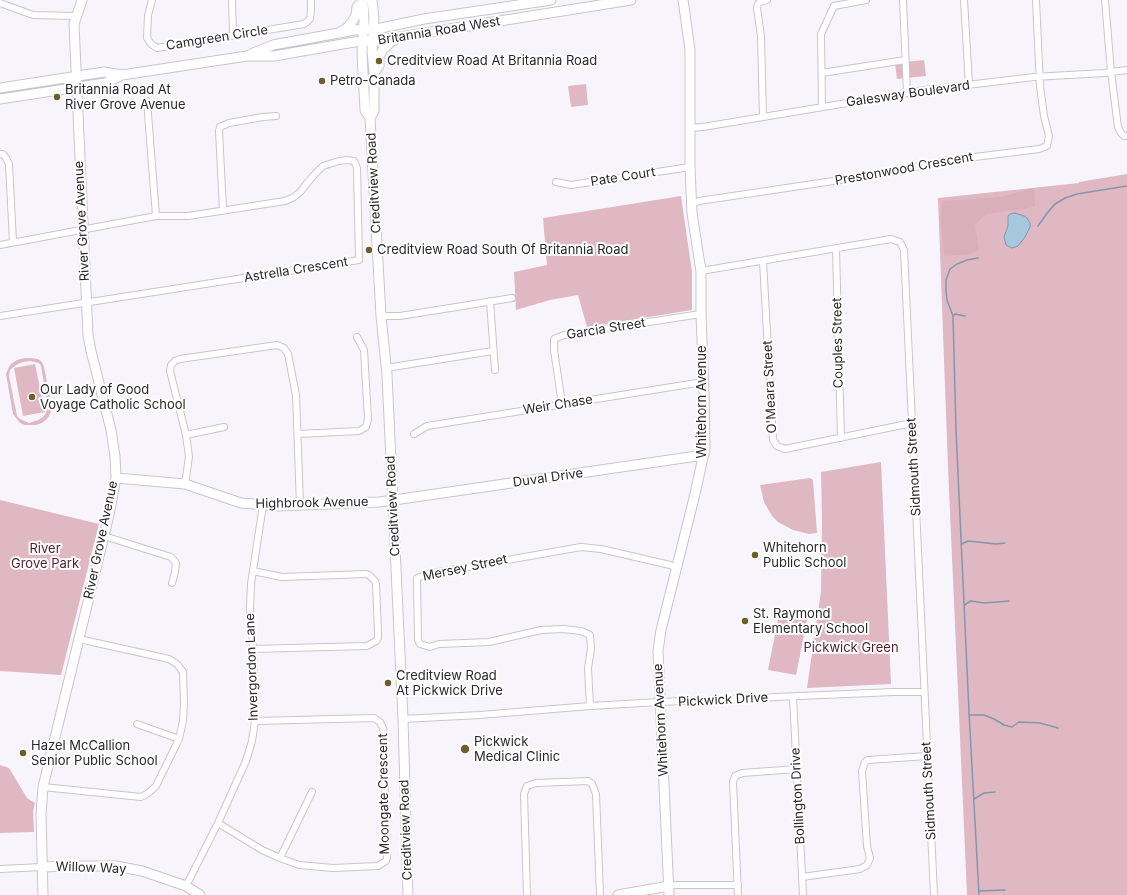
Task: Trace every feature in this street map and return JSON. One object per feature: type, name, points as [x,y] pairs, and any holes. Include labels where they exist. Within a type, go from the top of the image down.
[{"type":"street","name":"River Grove Avenue","points":[[43,895],[41,804],[43,787],[109,516],[116,478],[115,456],[111,430],[89,342],[86,303],[74,24],[82,0]]},
{"type":"street","name":"Camgreen Circle","points":[[152,0],[148,15],[147,33],[149,42],[157,48],[233,34],[306,23],[310,16],[311,0]]},
{"type":"street","points":[[232,0],[233,34]]},
{"type":"street","points":[[339,33],[347,28],[352,22],[356,15],[357,7],[363,0]]},
{"type":"street","name":"Creditview Road","points":[[363,0],[364,30],[372,51],[374,72],[374,111],[370,118]]},
{"type":"street","name":"Creditview Road","points":[[372,0],[374,18],[373,28],[362,53],[365,110],[370,118],[381,316],[386,368],[403,719],[408,895]]},
{"type":"street","name":"Britannia Road West","points":[[248,56],[272,45],[339,33],[381,28],[424,19],[551,0]]},
{"type":"street","name":"Britannia Road West","points":[[0,99],[105,83],[122,75],[248,56],[274,56],[354,42],[400,37],[631,0]]},
{"type":"street","name":"Whitehorn Avenue","points":[[669,890],[658,651],[661,630],[705,448],[701,272],[692,204],[690,167],[690,50],[683,0]]},
{"type":"street","points":[[763,117],[761,36],[757,8],[760,2],[767,0]]},
{"type":"street","points":[[822,108],[821,34],[834,6],[866,0]]},
{"type":"street","points":[[903,0],[907,93]]},
{"type":"street","points":[[964,0],[969,85]]},
{"type":"street","points":[[1036,0],[1040,77]]},
{"type":"street","points":[[1105,0],[1111,72],[1118,127],[1120,134],[1127,136]]},
{"type":"street","points":[[0,3],[33,15],[76,16]]},
{"type":"street","points":[[374,72],[379,66],[379,57],[383,49],[400,37]]},
{"type":"street","points":[[822,73],[905,60]]},
{"type":"street","name":"Galesway Boulevard","points":[[690,128],[822,108],[925,90],[1040,77],[1127,70]]},
{"type":"street","name":"Britannia Road West","points":[[0,88],[104,72],[122,75]]},
{"type":"street","name":"Prestonwood Crescent","points":[[692,204],[699,201],[887,174],[943,161],[1039,150],[1047,146],[1049,136],[1044,116],[1040,77]]},
{"type":"street","points":[[147,101],[156,216]]},
{"type":"street","points":[[223,210],[220,127],[229,123],[276,116]]},
{"type":"street","points":[[0,154],[3,154],[9,164],[13,242]]},
{"type":"street","name":"Astrella Crescent","points":[[0,245],[156,216],[188,216],[285,201],[294,197],[300,192],[323,166],[339,160],[354,161],[357,168],[359,260],[86,303]]},
{"type":"street","name":"Pate Court","points":[[556,182],[571,185],[690,167]]},
{"type":"street","name":"Sidmouth Street","points":[[701,272],[891,240],[900,242],[904,250],[934,895]]},
{"type":"street","name":"Couples Street","points":[[836,249],[841,438]]},
{"type":"street","name":"O'Meara Street","points":[[763,261],[773,440],[777,446],[785,449],[912,423]]},
{"type":"street","points":[[381,316],[400,316],[512,298]]},
{"type":"street","points":[[490,301],[495,370]]},
{"type":"street","points":[[0,316],[86,303]]},
{"type":"street","name":"Garcia Street","points":[[562,404],[554,350],[554,339],[564,335],[701,314]]},
{"type":"street","points":[[298,434],[358,431],[366,427],[368,419],[364,350],[357,337]]},
{"type":"street","points":[[185,484],[189,457],[186,435],[170,371],[171,365],[175,361],[273,345],[281,346],[288,354],[296,395],[300,505]]},
{"type":"street","points":[[386,368],[493,351]]},
{"type":"street","name":"Weir Chase","points":[[414,434],[427,426],[703,382]]},
{"type":"street","points":[[186,435],[224,427]]},
{"type":"street","name":"Duval Drive","points":[[392,500],[704,455]]},
{"type":"street","name":"Highbrook Avenue","points":[[116,478],[185,484],[241,503],[263,506],[392,500]]},
{"type":"street","name":"Invergordon Lane","points":[[186,886],[218,823],[246,761],[252,741],[255,721],[250,608],[251,584],[263,506]]},
{"type":"street","points":[[104,536],[171,556],[176,563],[172,583]]},
{"type":"street","name":"Mersey Street","points":[[590,706],[588,668],[591,649],[590,635],[581,631],[563,629],[541,630],[489,642],[439,644],[430,647],[420,644],[418,640],[417,578],[428,574],[581,547],[601,548],[677,568]]},
{"type":"street","points":[[253,571],[282,577],[369,575],[376,584],[378,638],[372,644],[367,646],[253,649]]},
{"type":"street","points":[[43,787],[136,798],[141,797],[156,786],[179,739],[183,721],[184,702],[182,672],[177,664],[169,659],[79,639]]},
{"type":"street","name":"Pickwick Drive","points":[[403,719],[660,702],[924,692]]},
{"type":"street","name":"Bollington Drive","points":[[794,697],[803,895]]},
{"type":"street","name":"Moongate Crescent","points":[[218,823],[262,850],[299,864],[323,868],[378,866],[386,861],[388,851],[382,728],[380,722],[374,718],[255,721]]},
{"type":"street","points":[[137,724],[179,739]]},
{"type":"street","points":[[802,877],[860,869],[867,865],[870,858],[867,846],[862,771],[865,762],[868,760],[927,756]]},
{"type":"street","points":[[738,895],[733,782],[735,776],[742,772],[797,769]]},
{"type":"street","points":[[527,895],[524,794],[527,786],[536,783],[588,781],[592,784],[596,794],[600,895]]},
{"type":"street","points":[[280,858],[312,792]]},
{"type":"street","name":"Willow Way","points":[[0,869],[116,866],[142,871],[186,886],[200,895]]},
{"type":"street","points":[[618,895],[669,890],[676,885],[738,885]]},
{"type":"green space","points":[[924,60],[926,76],[897,79],[895,63]]},
{"type":"green space","points":[[586,84],[588,105],[571,107],[568,86]]},
{"type":"green space","points":[[1127,174],[1127,895],[967,895],[938,198],[1079,183]]},
{"type":"green space","points":[[681,196],[692,272],[692,310],[587,327],[578,295],[550,300],[516,310],[514,272],[547,265],[543,218]]},
{"type":"green space","points":[[24,358],[38,359],[42,362],[44,367],[52,408],[47,419],[42,423],[36,425],[25,425],[20,423],[13,414],[6,374],[11,364]],"holes":[[[30,361],[39,363],[41,366],[48,407],[43,417],[29,423],[17,416],[9,376],[10,370],[16,365]]]},
{"type":"green space","points":[[35,364],[45,412],[23,416],[14,368]]},
{"type":"green space","name":"Pickwick Green","points":[[881,462],[891,684],[807,688],[821,591],[821,472]]},
{"type":"green space","points":[[810,478],[813,480],[817,533],[809,534],[793,530],[778,522],[772,516],[764,502],[760,485]]},
{"type":"green space","name":"River Grove Park","points":[[0,500],[99,524],[61,675],[0,671]]},
{"type":"green space","points":[[780,609],[808,615],[796,675],[768,670]]},
{"type":"green space","points":[[0,765],[9,768],[27,798],[35,803],[33,811],[34,832],[0,833]]},
{"type":"shaded area","points":[[1034,188],[1035,206],[1025,209],[986,214],[975,225],[979,250],[970,254],[944,256],[941,221],[943,201],[1001,197]]},
{"type":"water","points":[[1015,213],[1027,218],[1030,223],[1030,227],[1018,246],[1012,248],[1006,245],[1004,237],[1008,226],[1008,216]]},
{"type":"waterway","points":[[1038,226],[1055,204],[1065,198],[1077,194],[1127,186]]},
{"type":"waterway","points":[[978,258],[967,260],[950,269],[946,280],[946,291],[947,300],[953,316],[956,430],[979,895]]},
{"type":"waterway","points":[[954,315],[965,316]]},
{"type":"waterway","points":[[962,544],[968,541],[996,544],[1005,543]]},
{"type":"waterway","points":[[965,605],[971,601],[984,603],[1009,601]]},
{"type":"waterway","points":[[970,715],[984,715],[1004,725],[1012,727],[1019,722],[1040,723],[1058,728]]},
{"type":"waterway","points":[[974,799],[984,793],[995,792]]},
{"type":"waterway","points":[[979,891],[1005,890]]},
{"type":"place","name":"Creditview Road At Britannia Road","points":[[379,61]]},
{"type":"place","name":"Petro-Canada","points":[[322,81]]},
{"type":"place","name":"Britannia Road At River Grove Avenue","points":[[57,97]]},
{"type":"place","name":"Creditview Road South Of Britannia Road","points":[[369,250]]},
{"type":"place","name":"Our Lady of Good Voyage Catholic School","points":[[32,397]]},
{"type":"place","name":"Whitehorn Public School","points":[[755,555]]},
{"type":"place","name":"St. Raymond Elementary School","points":[[745,621]]},
{"type":"place","name":"Creditview Road At Pickwick Drive","points":[[388,683]]},
{"type":"place","name":"Pickwick Medical Clinic","points":[[465,749]]},
{"type":"place","name":"Hazel McCallion Senior Public School","points":[[23,753]]}]
